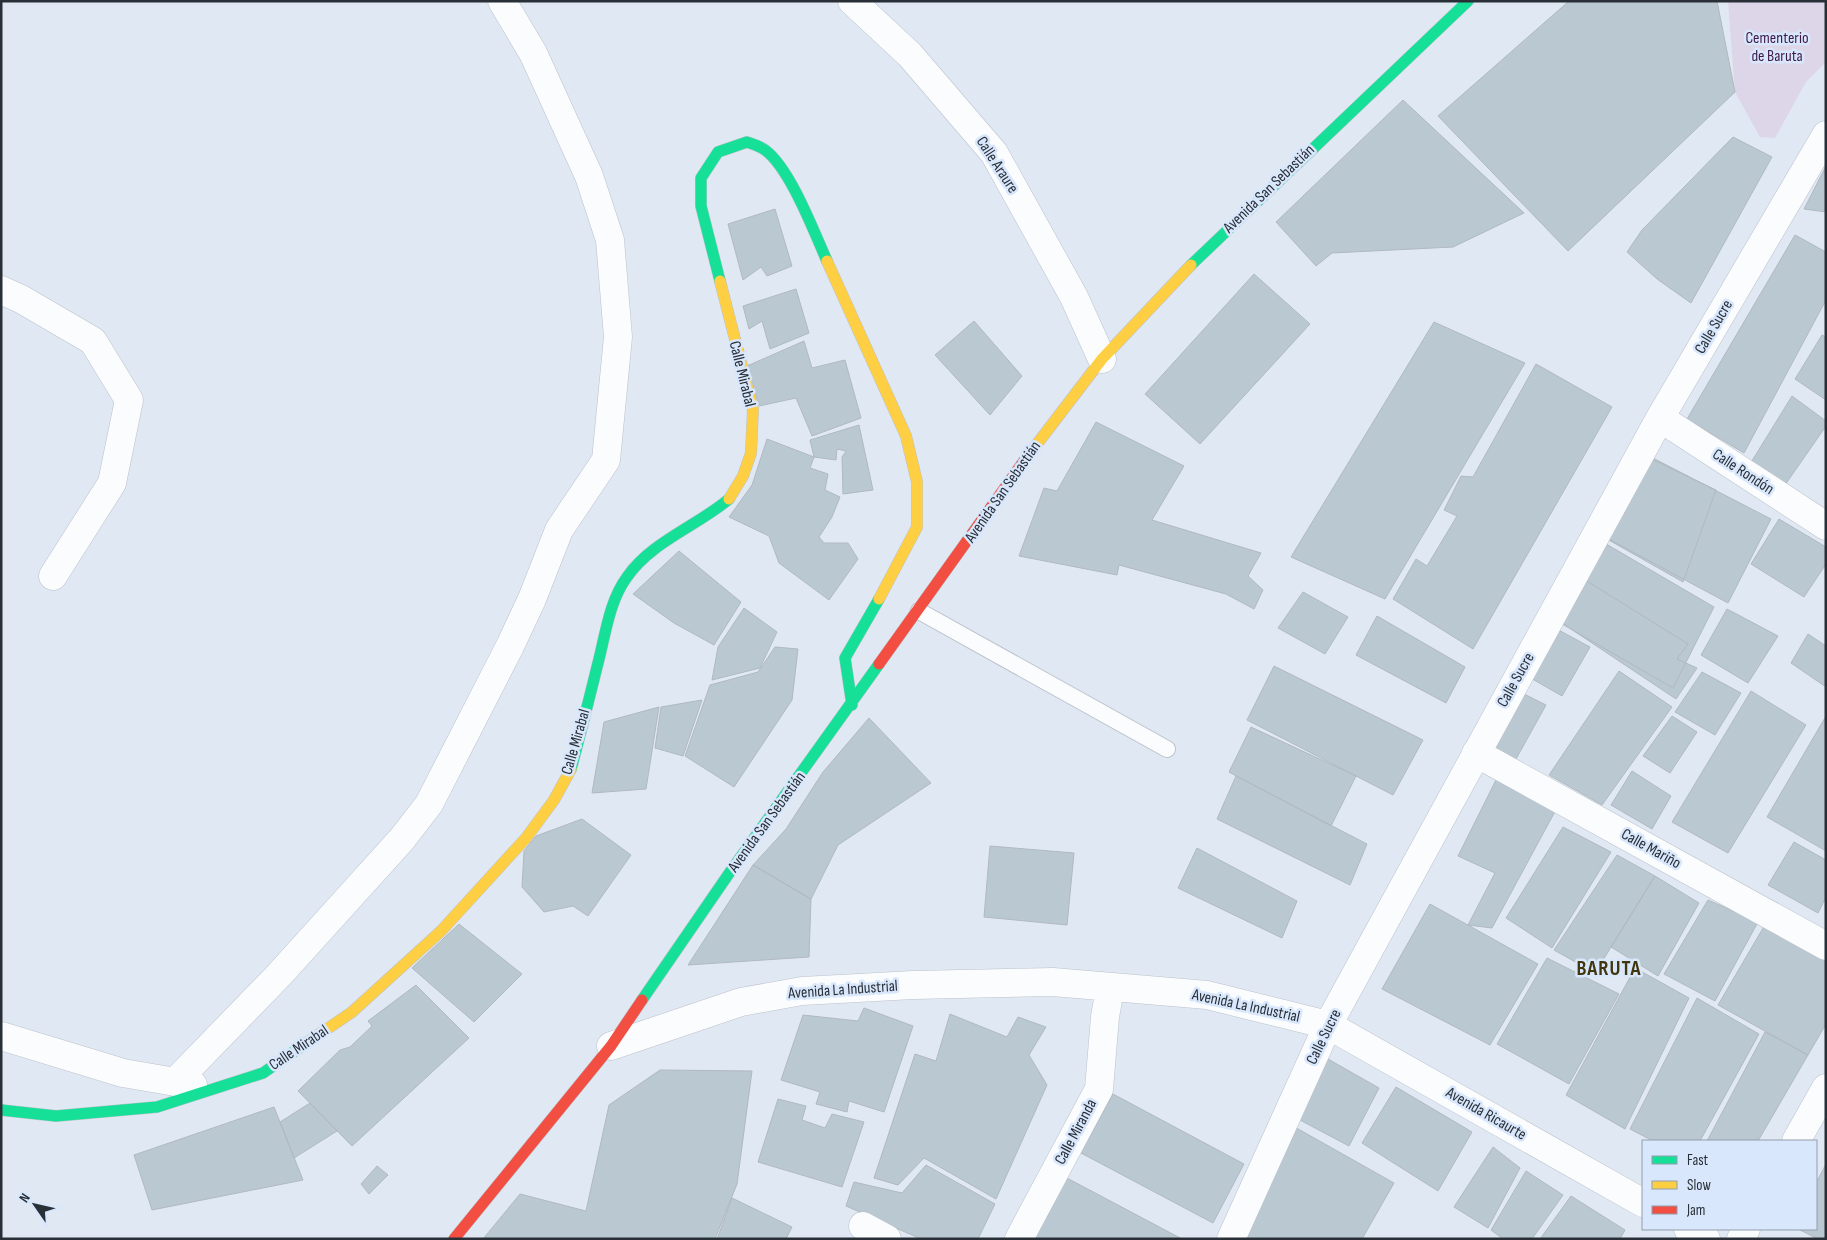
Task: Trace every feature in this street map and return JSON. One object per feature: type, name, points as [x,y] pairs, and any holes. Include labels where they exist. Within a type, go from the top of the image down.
[{"type":"street","points":[[175,1082],[280,975],[402,839],[429,804],[510,646],[532,599],[559,530],[606,460],[618,337],[616,294],[610,240],[589,176],[533,52],[502,1]]},
{"type":"street","name":"Calle Araure","points":[[852,1],[910,55],[994,153],[1074,297],[1102,359]]},
{"type":"street","name":"Avenida San Sebastián","points":[[611,1046],[730,872],[852,705],[1046,431],[1102,359],[1204,251],[1468,1]]},
{"type":"street","name":"Calle Sucre","points":[[1231,1239],[1328,1025],[1660,418],[1826,135]]},
{"type":"street","name":"Calle Mirabal","points":[[1,1110],[56,1116],[157,1106],[262,1073],[352,1012],[441,931],[526,838],[554,800],[571,771],[613,602],[627,576],[647,556],[672,537],[711,514],[730,498],[743,476],[751,452],[753,409],[701,206],[702,178],[718,152],[747,142],[765,150],[782,170],[806,213],[906,436],[917,482],[917,527],[892,576],[845,658],[852,705]]},
{"type":"street","points":[[1,290],[21,299],[93,341],[129,400],[112,483],[53,576]]},
{"type":"street","name":"Calle Rondón","points":[[1660,418],[1826,526]]},
{"type":"street","name":"Calle Mariño","points":[[1476,753],[1826,946]]},
{"type":"street","name":"Avenida La Industrial","points":[[611,1046],[741,1002],[802,992],[913,985],[1052,982],[1207,995],[1328,1025]]},
{"type":"street","name":"Calle Miranda","points":[[1019,1239],[1099,1090],[1105,1017],[1110,988]]},
{"type":"street","name":"Avenida Ricaurte","points":[[1328,1025],[1642,1202]]},
{"type":"street","name":"Calle Mirabal","points":[[1,1036],[123,1073],[214,1088]]},
{"type":"street","points":[[454,1239],[611,1046]]},
{"type":"street","points":[[1797,1140],[1826,1088]]},
{"type":"street","points":[[863,1226],[887,1239]]},
{"type":"street","points":[[1690,1230],[1706,1239]]},
{"type":"lane","points":[[919,611],[1167,749]]},
{"type":"green space","name":"Cementerio de Baruta","points":[[1728,1],[1826,1],[1826,62],[1806,82],[1775,138],[1760,137],[1735,92]]},
{"type":"building","points":[[1569,1],[1717,1],[1735,92],[1568,251],[1438,116]]},
{"type":"building","points":[[1403,100],[1524,213],[1453,247],[1332,253],[1316,266],[1276,222]]},
{"type":"building","points":[[1733,137],[1772,157],[1691,303],[1657,279],[1627,252],[1642,230]]},
{"type":"building","points":[[1826,166],[1826,212],[1804,209]]},
{"type":"building","points":[[775,209],[792,266],[767,276],[761,267],[743,280],[728,224]]},
{"type":"building","points":[[1795,235],[1826,252],[1826,300],[1744,453],[1687,419]]},
{"type":"building","points":[[1254,274],[1310,324],[1200,444],[1145,394]]},
{"type":"building","points":[[796,289],[809,333],[770,349],[762,321],[749,329],[743,306]]},
{"type":"building","points":[[974,321],[1022,376],[990,415],[935,355]]},
{"type":"building","points":[[1434,322],[1525,363],[1385,599],[1291,557]]},
{"type":"building","points":[[1822,335],[1826,337],[1826,400],[1795,379]]},
{"type":"building","points":[[804,341],[812,368],[845,360],[861,418],[812,436],[796,398],[759,406],[747,366]]},
{"type":"building","points":[[1536,364],[1612,407],[1473,649],[1393,599],[1416,559],[1427,566],[1457,516],[1444,510],[1461,476],[1473,477]]},
{"type":"building","points":[[1792,396],[1826,421],[1826,426],[1785,485],[1750,464]]},
{"type":"building","points":[[1096,422],[1184,466],[1152,520],[1261,553],[1248,576],[1263,590],[1254,609],[1226,594],[1119,565],[1117,575],[1019,556],[1044,488],[1057,491]]},
{"type":"building","points":[[859,425],[873,490],[843,494],[842,457],[846,451],[837,449],[836,460],[814,457],[810,440]]},
{"type":"building","points":[[767,439],[814,457],[810,468],[828,474],[825,490],[840,497],[832,517],[819,537],[824,543],[848,543],[858,559],[829,600],[779,563],[769,536],[729,517],[752,485]]},
{"type":"building","points":[[1649,456],[1771,519],[1728,603],[1603,536]]},
{"type":"building","points":[[1647,457],[1716,490],[1683,582],[1607,539]]},
{"type":"building","points":[[1779,519],[1826,547],[1826,564],[1804,597],[1751,564]]},
{"type":"building","points":[[1601,541],[1714,607],[1673,688],[1557,621]]},
{"type":"building","points":[[679,551],[741,602],[714,645],[674,623],[633,594]]},
{"type":"building","points":[[1582,578],[1688,644],[1677,659],[1697,668],[1676,699],[1556,619]]},
{"type":"building","points":[[1303,592],[1348,617],[1325,654],[1278,628]]},
{"type":"building","points":[[744,608],[777,632],[760,668],[712,680],[718,647]]},
{"type":"building","points":[[1727,609],[1778,636],[1748,683],[1701,655]]},
{"type":"building","points":[[1377,616],[1465,667],[1446,703],[1356,655]]},
{"type":"building","points":[[1553,627],[1590,647],[1562,696],[1520,672]]},
{"type":"building","points":[[1808,634],[1826,646],[1826,687],[1791,663]]},
{"type":"building","points":[[775,647],[798,649],[792,700],[734,787],[685,756],[710,685],[758,672]]},
{"type":"building","points":[[1274,666],[1423,740],[1393,795],[1247,720]]},
{"type":"building","points":[[1619,671],[1672,707],[1602,805],[1549,775]]},
{"type":"building","points":[[1702,672],[1741,693],[1715,735],[1675,712]]},
{"type":"building","points":[[1514,689],[1546,705],[1516,759],[1481,743]]},
{"type":"building","points":[[1751,691],[1806,725],[1728,853],[1672,822]]},
{"type":"building","points":[[702,700],[683,756],[655,748],[661,707]]},
{"type":"building","points":[[659,707],[646,789],[592,793],[604,722]]},
{"type":"building","points":[[1672,716],[1697,732],[1670,773],[1643,756]]},
{"type":"building","points":[[1826,716],[1826,851],[1767,817]]},
{"type":"building","points":[[869,718],[931,783],[838,845],[811,899],[753,865],[786,829],[823,772]]},
{"type":"building","points":[[1251,727],[1356,776],[1331,826],[1229,772]]},
{"type":"building","points":[[1632,771],[1671,796],[1652,829],[1611,805]]},
{"type":"building","points":[[1236,776],[1367,844],[1350,885],[1217,819]]},
{"type":"building","points":[[1498,776],[1558,806],[1492,928],[1468,925],[1495,873],[1458,856]]},
{"type":"building","points":[[582,819],[631,855],[588,916],[573,906],[544,912],[522,887],[524,851],[536,836]]},
{"type":"building","points":[[1563,827],[1611,852],[1552,948],[1506,918]]},
{"type":"building","points":[[1794,842],[1826,860],[1826,897],[1818,913],[1768,885]]},
{"type":"building","points":[[990,846],[1074,853],[1067,925],[984,917]]},
{"type":"building","points":[[1197,848],[1297,901],[1282,938],[1178,888]]},
{"type":"building","points":[[1617,855],[1655,876],[1595,973],[1554,950]]},
{"type":"building","points":[[753,865],[811,899],[809,957],[688,965]]},
{"type":"building","points":[[1655,876],[1699,903],[1658,976],[1611,947]]},
{"type":"building","points":[[1708,900],[1758,922],[1715,1001],[1664,974]]},
{"type":"building","points":[[1430,904],[1538,964],[1490,1045],[1382,989]]},
{"type":"building","points":[[1766,923],[1826,960],[1826,1024],[1808,1055],[1718,1005]]},
{"type":"building","points":[[459,924],[522,974],[474,1022],[412,968]]},
{"type":"building","points":[[1547,958],[1619,994],[1569,1084],[1497,1044]]},
{"type":"building","points":[[1635,968],[1689,998],[1625,1129],[1566,1095]]},
{"type":"building","points":[[416,985],[469,1038],[352,1146],[298,1091],[340,1050],[350,1047],[372,1026],[368,1021]]},
{"type":"building","points":[[1697,998],[1759,1034],[1701,1140],[1651,1140],[1630,1129]]},
{"type":"building","points":[[864,1008],[913,1026],[884,1112],[849,1101],[847,1112],[816,1104],[820,1092],[781,1080],[803,1015],[858,1021]]},
{"type":"building","points":[[950,1014],[1007,1037],[1018,1017],[1046,1027],[1029,1055],[1047,1085],[996,1199],[924,1158],[898,1185],[874,1178],[915,1054],[936,1061]]},
{"type":"building","points":[[1765,1032],[1808,1055],[1759,1140],[1708,1140]]},
{"type":"building","points":[[1328,1059],[1379,1088],[1349,1146],[1298,1119]]},
{"type":"building","points":[[660,1070],[752,1071],[737,1184],[715,1239],[483,1239],[520,1194],[586,1211],[609,1105]]},
{"type":"building","points":[[1396,1087],[1472,1132],[1438,1191],[1362,1143]]},
{"type":"building","points":[[1113,1094],[1244,1164],[1213,1223],[1081,1153]]},
{"type":"building","points":[[778,1099],[806,1106],[802,1120],[825,1128],[832,1114],[864,1122],[842,1187],[758,1162]]},
{"type":"building","points":[[310,1103],[337,1131],[294,1158],[280,1122]]},
{"type":"building","points":[[274,1107],[303,1180],[152,1210],[134,1155]]},
{"type":"building","points":[[1284,1121],[1394,1183],[1362,1239],[1231,1239]]},
{"type":"building","points":[[1493,1147],[1520,1168],[1488,1228],[1454,1207]]},
{"type":"building","points":[[1826,1164],[1826,1239],[1818,1239],[1800,1230],[1817,1230],[1817,1181]]},
{"type":"building","points":[[926,1165],[995,1204],[978,1239],[921,1239],[846,1206],[854,1182],[902,1193]]},
{"type":"building","points":[[377,1166],[388,1175],[369,1194],[361,1184]]},
{"type":"building","points":[[1526,1171],[1563,1195],[1532,1239],[1503,1239],[1491,1230]]},
{"type":"building","points":[[1065,1177],[1182,1239],[1039,1239],[1033,1236]]},
{"type":"building","points":[[1571,1196],[1625,1230],[1620,1239],[1540,1239]]},
{"type":"building","points":[[732,1198],[792,1227],[786,1239],[717,1239]]},
{"type":"traffic: fast","points":[[1191,265],[1468,1]]},
{"type":"traffic: fast","points":[[720,281],[701,206],[701,178],[718,152],[747,142],[765,150],[783,171],[801,201],[827,261]]},
{"type":"traffic: fast","points":[[571,769],[609,616],[621,586],[637,565],[661,544],[729,499]]},
{"type":"traffic: fast","points":[[852,705],[845,658],[879,599]]},
{"type":"traffic: fast","points":[[642,1000],[730,872],[879,664]]},
{"type":"traffic: fast","points":[[1,1110],[56,1116],[157,1107],[263,1073],[302,1046]]},
{"type":"traffic: slow","points":[[827,261],[906,436],[917,482],[917,527],[879,599]]},
{"type":"traffic: slow","points":[[1024,461],[1102,359],[1191,265]]},
{"type":"traffic: slow","points":[[720,281],[753,409],[751,453],[743,476],[729,499]]},
{"type":"traffic: slow","points":[[302,1046],[352,1012],[441,931],[526,838],[554,800],[571,769]]},
{"type":"traffic: jam","points":[[879,664],[1024,461]]},
{"type":"traffic: jam","points":[[454,1239],[611,1046],[642,1000]]},
{"type":"district","name":"BARUTA","points":[[1609,968]]}]
